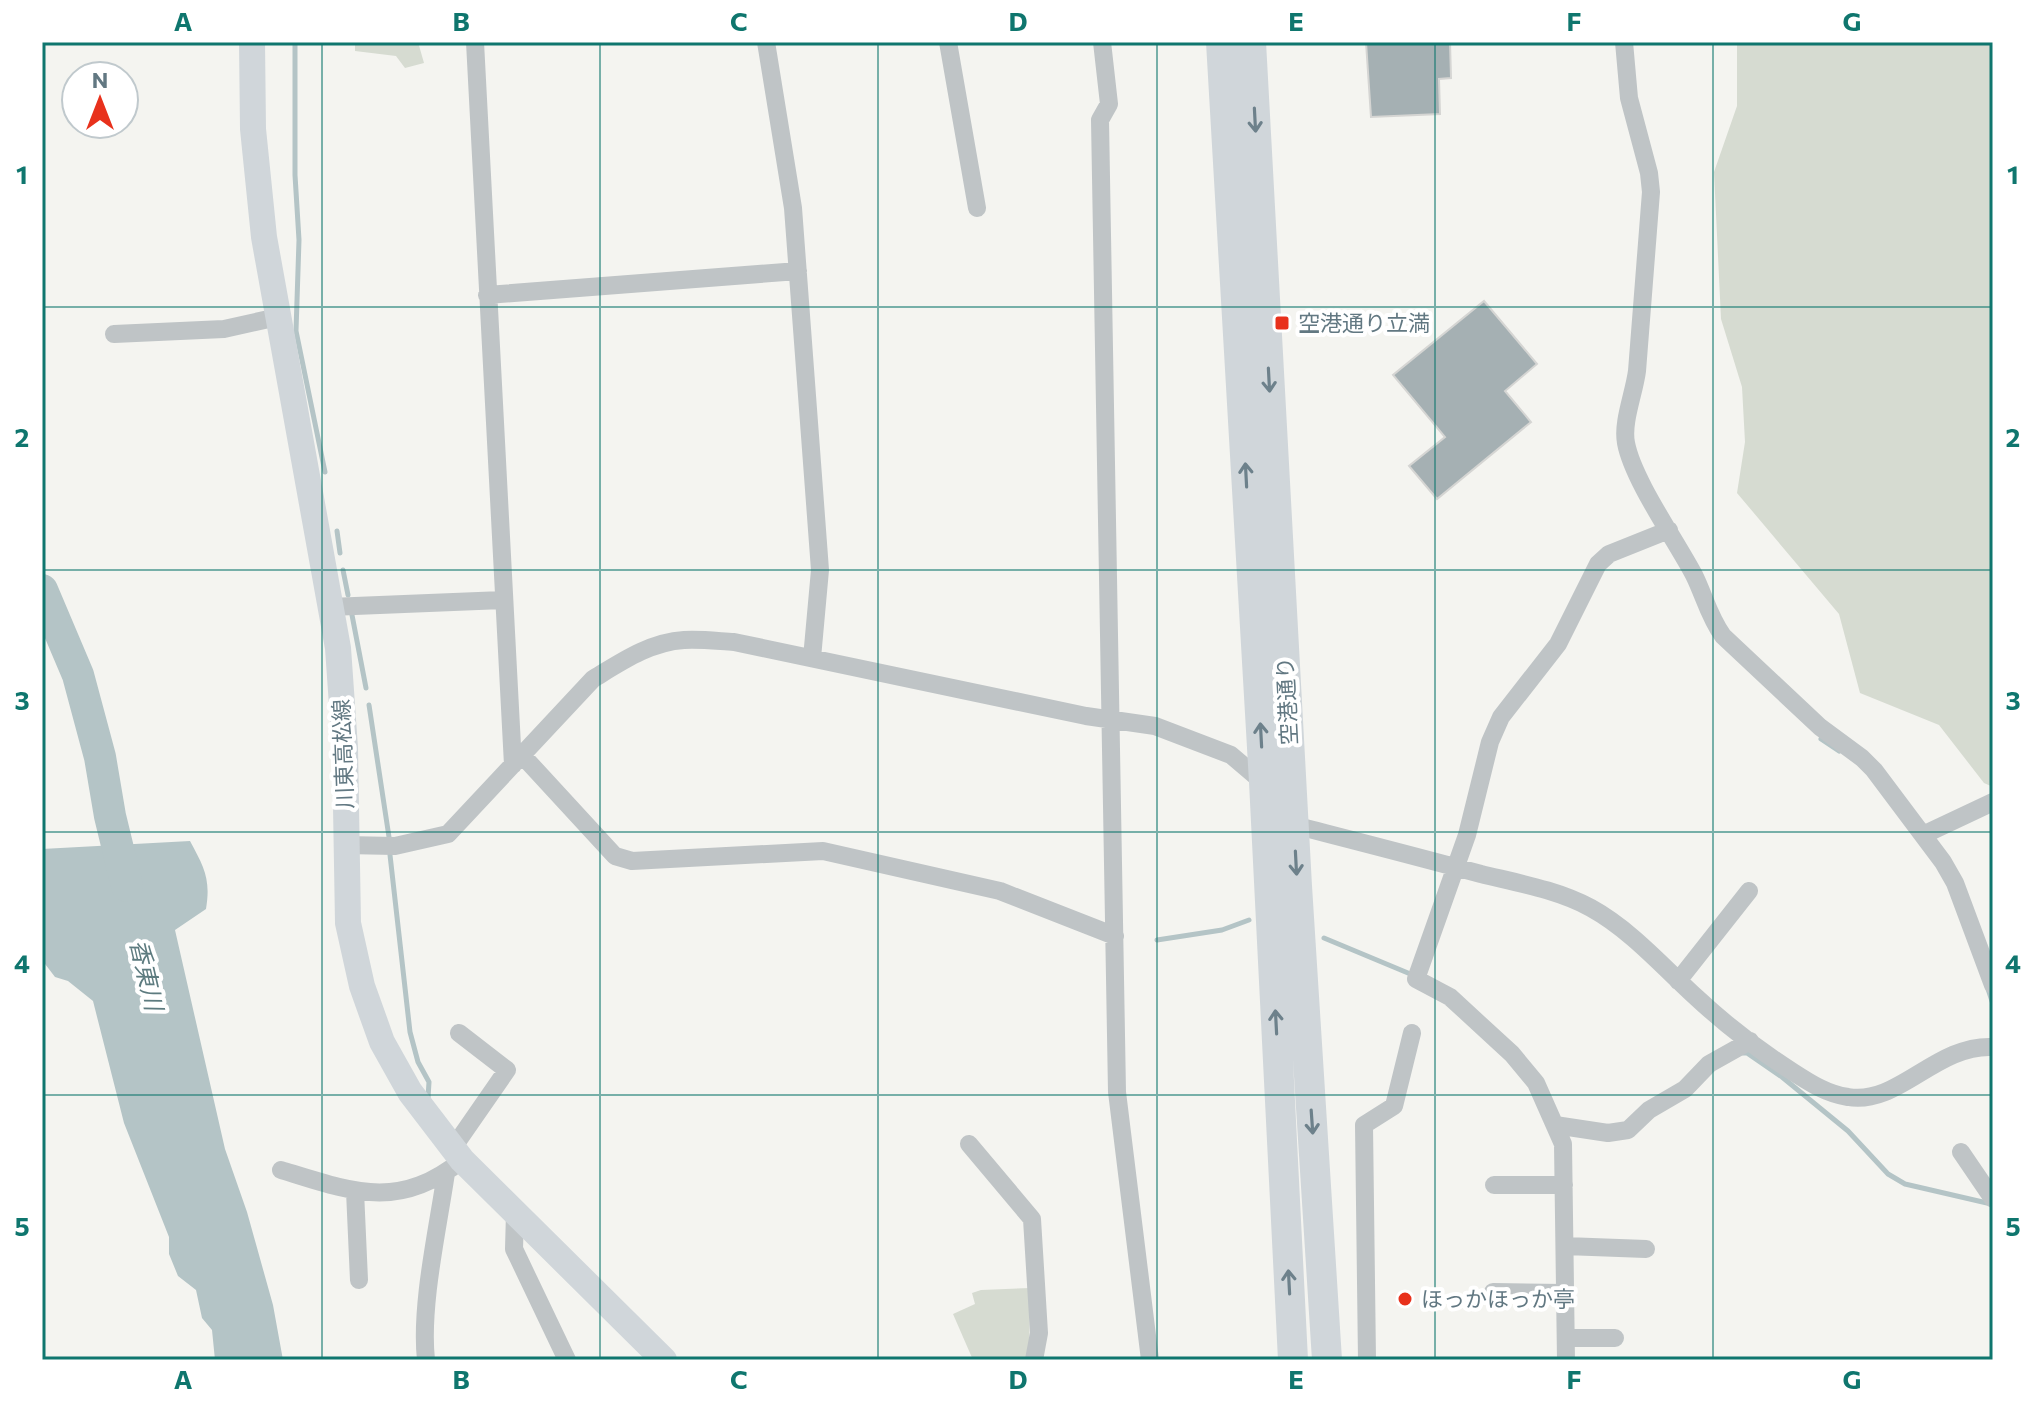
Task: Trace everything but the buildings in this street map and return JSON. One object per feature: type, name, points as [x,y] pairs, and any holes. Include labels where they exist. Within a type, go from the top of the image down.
[{"type":"highway","name":"空港通り","points":[[1221,42],[1264,782],[1293,1360]]},
{"type":"highway","name":"空港通り","points":[[1251,42],[1327,1360]]},
{"type":"main road","name":"川東高松線","points":[[252,43],[253,129],[264,237],[338,648],[345,748],[348,923],[367,1000],[382,1042],[454,1161],[515,1213],[664,1360]]},
{"type":"street","points":[[475,42],[503,600],[517,760],[615,856],[632,861],[823,851],[1000,891],[1115,936]]},
{"type":"street","points":[[766,42],[793,208],[798,271],[820,570],[812,658]]},
{"type":"street","points":[[948,42],[977,208]]},
{"type":"street","points":[[1102,42],[1109,104],[1100,120],[1117,1092],[1150,1360]]},
{"type":"street","points":[[1624,42],[1629,98],[1651,192],[1634,398],[1625,425],[1633,466],[1723,636],[1820,727],[1862,758],[1923,835],[1985,936],[1993,985]]},
{"type":"street","points":[[487,295],[798,271]]},
{"type":"street","points":[[114,334],[224,329],[278,317]]},
{"type":"street","points":[[1566,1360],[1563,1144],[1536,1083],[1512,1054],[1450,997],[1416,979],[1467,835],[1490,742],[1501,717],[1558,644],[1598,564],[1609,554],[1669,530]]},
{"type":"street","points":[[330,607],[503,600]]},
{"type":"street","points":[[345,845],[395,846],[448,834],[593,679],[622,660],[652,646],[682,640],[734,642],[1112,720],[1155,726],[1193,739],[1231,755],[1264,782],[1294,825],[1527,886],[1589,907],[1623,930],[1678,981],[1777,1063],[1837,1095],[1853,1098],[1884,1093],[1958,1051],[1993,1047]]},
{"type":"street","points":[[1923,835],[1993,802]]},
{"type":"street","points":[[1678,981],[1749,891]]},
{"type":"street","points":[[426,1360],[424,1343],[428,1300],[454,1161],[507,1070],[459,1033]]},
{"type":"street","points":[[1367,1360],[1364,1125],[1394,1106],[1412,1033]]},
{"type":"street","points":[[1555,1125],[1608,1133],[1628,1130],[1649,1110],[1685,1089],[1709,1064],[1750,1041]]},
{"type":"street","points":[[969,1144],[1032,1219],[1039,1333],[1034,1360]]},
{"type":"street","points":[[1961,1152],[1993,1199]]},
{"type":"street","points":[[281,1170],[355,1191],[379,1194],[418,1189],[454,1161]]},
{"type":"street","points":[[1494,1185],[1564,1185]]},
{"type":"street","points":[[355,1191],[359,1280]]},
{"type":"street","points":[[515,1213],[514,1249],[567,1360]]},
{"type":"street","points":[[1565,1246],[1646,1249]]},
{"type":"street","points":[[1493,1292],[1565,1293]]},
{"type":"street","points":[[1566,1338],[1615,1338]]},
{"type":"shaded area","points":[[355,42],[418,42],[424,63],[405,68],[396,56],[355,51]]},
{"type":"shaded area","points":[[1737,42],[1993,42],[1993,787],[1984,783],[1939,725],[1860,693],[1839,614],[1737,493],[1745,442],[1742,387],[1721,319],[1714,172],[1737,106]]},
{"type":"shaded area","points":[[1030,1288],[1029,1360],[973,1360],[953,1314],[975,1304],[972,1293]]},
{"type":"water","points":[[190,841],[205,874],[208,889],[206,909],[175,930],[225,1149],[247,1212],[273,1305],[283,1360],[215,1360],[212,1330],[202,1318],[196,1290],[178,1276],[169,1254],[169,1237],[124,1123],[93,1001],[68,981],[55,977],[42,960],[42,849]]},
{"type":"waterway","points":[[295,42],[295,175],[299,240],[296,331],[325,472]]},
{"type":"waterway","points":[[337,531],[340,553]]},
{"type":"waterway","points":[[343,570],[348,595]]},
{"type":"waterway","name":"香東川","points":[[42,590],[78,675],[100,757],[127,886]]},
{"type":"waterway","points":[[352,615],[366,688]]},
{"type":"waterway","points":[[369,705],[389,837]]},
{"type":"waterway","points":[[1821,739],[1839,751]]},
{"type":"waterway","points":[[390,855],[410,1032],[418,1062],[429,1082],[428,1098]]},
{"type":"waterway","points":[[1157,940],[1222,930],[1249,920]]},
{"type":"waterway","points":[[1324,938],[1408,973]]},
{"type":"waterway","points":[[1988,989],[1993,1004]]},
{"type":"waterway","points":[[1743,1053],[1782,1077],[1848,1131],[1888,1174],[1905,1184],[1987,1203]]},
{"type":"place","name":"空港通り立満","points":[[1282,323]]},
{"type":"place","name":"ほっかほっか亭","points":[[1405,1299]]}]
